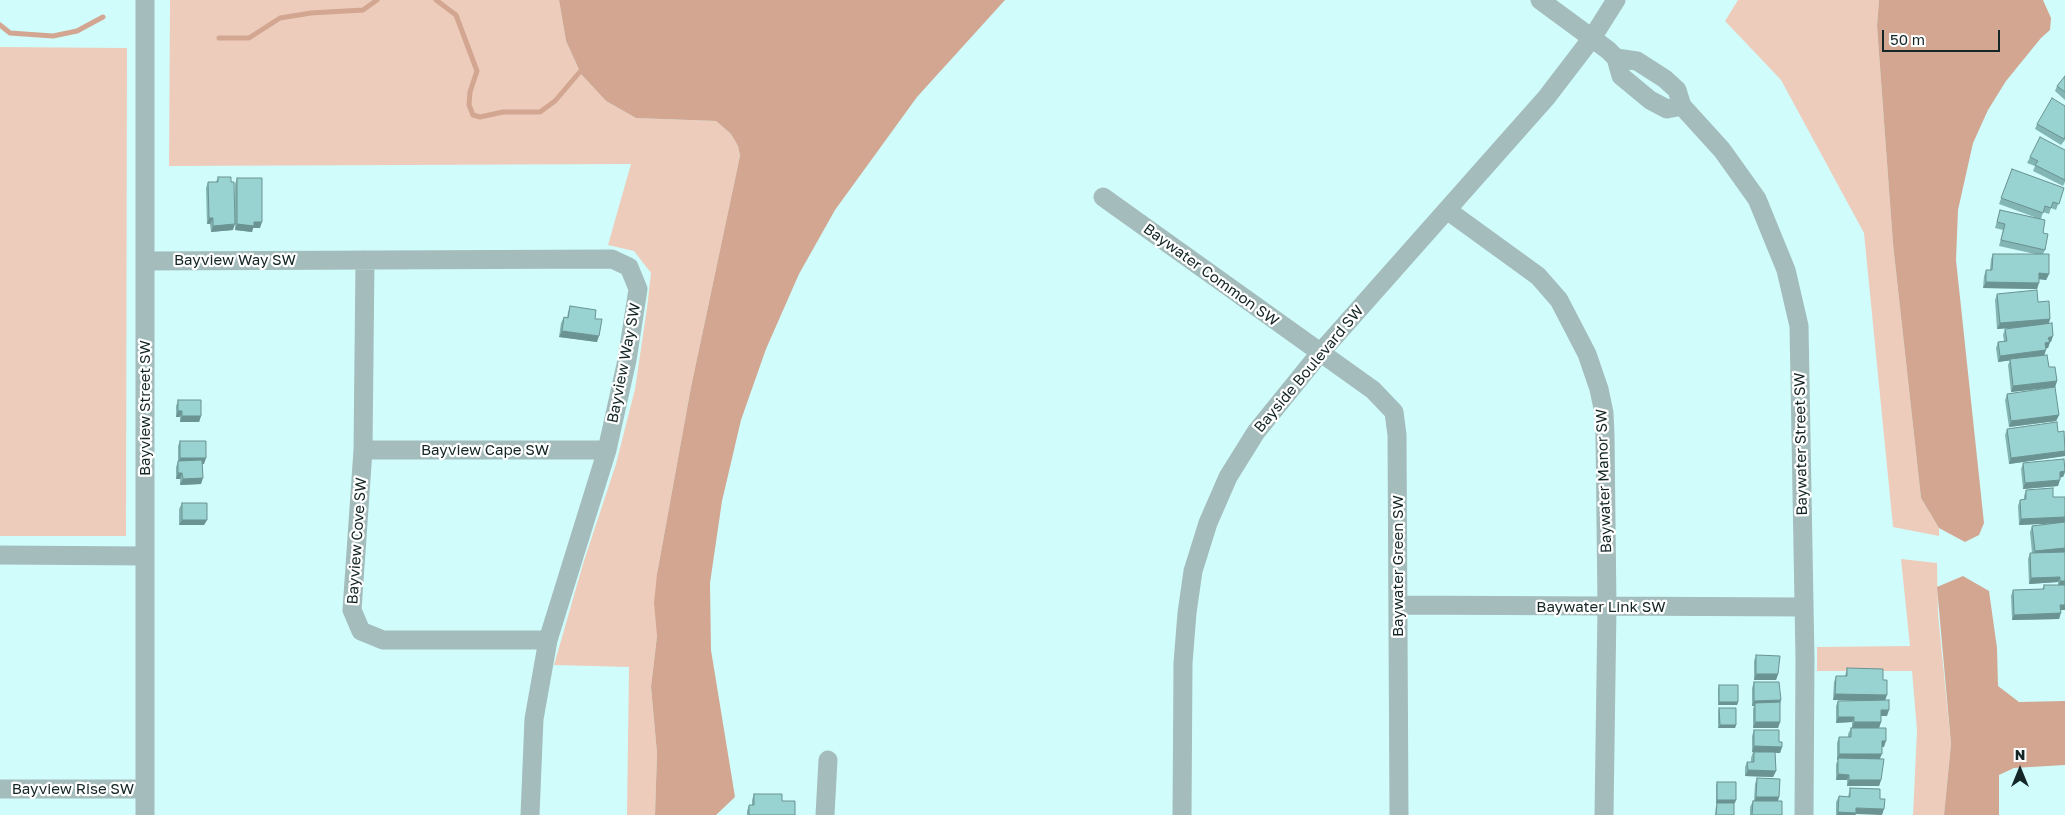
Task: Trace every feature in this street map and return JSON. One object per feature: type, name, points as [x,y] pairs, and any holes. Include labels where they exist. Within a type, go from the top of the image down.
[{"type":"street","name":"Bayview Street SW","points":[[145,0],[145,815]]},
{"type":"street","name":"Baywater Street SW","points":[[1540,0],[1608,50],[1616,58],[1621,76],[1650,100],[1667,109],[1682,106]]},
{"type":"street","name":"Bayside Boulevard SW","points":[[1182,815],[1183,663],[1187,613],[1196,563],[1208,522],[1228,477],[1256,432],[1320,353],[1546,98],[1592,38],[1616,0]]},
{"type":"street","name":"Baywater Street SW","points":[[1616,58],[1637,61],[1665,79],[1677,90],[1682,106],[1722,150],[1757,199],[1789,280],[1799,326],[1804,607],[1804,815]]},
{"type":"street","name":"Baywater Common SW","points":[[1102,197],[1320,353]]},
{"type":"street","name":"Baywater Manor SW","points":[[1447,210],[1538,276],[1559,300],[1587,354],[1599,389],[1604,413],[1607,607],[1604,815]]},
{"type":"street","name":"Bayview Way SW","points":[[145,261],[612,259],[629,267],[638,289],[627,360],[607,450],[548,640],[534,719],[530,815]]},
{"type":"street","name":"Bayview Cove SW","points":[[365,260],[363,450],[352,610],[361,631],[383,640],[548,640]]},
{"type":"street","name":"Baywater Green SW","points":[[1320,353],[1373,390],[1394,412],[1397,435],[1399,815]]},
{"type":"street","name":"Bayview Cape SW","points":[[363,450],[607,450]]},
{"type":"street","points":[[0,556],[145,556]]},
{"type":"street","name":"Baywater Link SW","points":[[1398,605],[1804,607]]},
{"type":"street","points":[[826,815],[828,760]]},
{"type":"street","name":"Bayview Rise SW","points":[[0,789],[145,789]]},
{"type":"shaded area","points":[[170,0],[559,0],[566,41],[581,74],[606,101],[636,118],[716,121],[731,134],[738,146],[740,157],[691,387],[657,574],[657,636],[651,687],[657,753],[655,815],[627,815],[629,667],[554,665],[583,564],[616,464],[635,389],[651,273],[634,251],[608,245],[631,164],[169,166]]},
{"type":"shaded area","points":[[559,0],[1005,0],[917,97],[835,210],[799,274],[766,349],[741,420],[722,501],[710,583],[711,650],[735,797],[716,815],[655,815],[657,753],[651,687],[657,636],[654,603],[657,574],[691,387],[740,156],[738,146],[731,134],[716,121],[636,118],[606,101],[581,74],[566,41]]},
{"type":"shaded area","points":[[1738,0],[1879,0],[1877,26],[1893,244],[1921,498],[1939,528],[1939,536],[1893,527],[1864,233],[1781,80],[1725,21]]},
{"type":"shaded area","points":[[1879,0],[2043,0],[2051,18],[2050,30],[2041,38],[2006,81],[1988,110],[1973,143],[1958,210],[1956,260],[1984,523],[1979,535],[1965,542],[1939,528],[1921,498],[1893,244],[1877,26]]},
{"type":"shaded area","points":[[0,47],[127,48],[126,536],[0,536]]},
{"type":"shaded area","points":[[1901,559],[1937,563],[1938,614],[1951,744],[1944,815],[1913,815],[1917,730],[1912,671],[1817,671],[1817,647],[1910,646]]},
{"type":"shaded area","points":[[1963,576],[1989,591],[1997,648],[1998,686],[2019,702],[2065,701],[2065,765],[2014,768],[1999,775],[1999,815],[1944,815],[1951,744],[1937,587]]},
{"type":"building","points":[[2065,76],[2065,92],[2057,86]]},
{"type":"building","points":[[2052,98],[2065,106],[2064,139],[2037,124]]},
{"type":"building","points":[[2040,137],[2065,150],[2065,180],[2035,165],[2038,161],[2030,157]]},
{"type":"building","points":[[2012,169],[2064,188],[2059,204],[2053,202],[2051,208],[2045,206],[2043,213],[2001,198]]},
{"type":"building","points":[[218,177],[231,177],[231,182],[234,182],[235,224],[213,226],[213,218],[209,218],[208,182],[218,182]]},
{"type":"building","points":[[237,178],[262,178],[262,222],[254,222],[254,226],[237,224]]},
{"type":"building","points":[[2000,210],[2045,220],[2043,233],[2048,234],[2045,250],[2001,240],[2005,224],[1997,222]]},
{"type":"building","points":[[1993,254],[2049,254],[2049,274],[2039,273],[2039,283],[1986,282],[1986,270],[1992,270]]},
{"type":"building","points":[[2037,290],[2038,302],[2049,301],[2050,319],[2000,323],[1997,294]]},
{"type":"building","points":[[570,306],[596,310],[595,319],[602,319],[599,336],[562,331],[564,317],[568,318]]},
{"type":"building","points":[[2052,323],[2053,336],[2048,338],[2050,342],[2045,343],[2046,350],[2000,356],[1998,342],[2007,341],[2005,329]]},
{"type":"building","points":[[2047,355],[2049,367],[2055,367],[2057,381],[2013,386],[2010,359]]},
{"type":"building","points":[[2055,387],[2059,415],[2011,421],[2007,394]]},
{"type":"building","points":[[178,400],[201,400],[201,416],[182,416],[182,411],[178,411]]},
{"type":"building","points":[[2057,422],[2058,432],[2064,431],[2065,451],[2011,458],[2007,429]]},
{"type":"building","points":[[180,441],[206,441],[206,458],[180,458]]},
{"type":"building","points":[[2064,459],[2065,471],[2060,472],[2060,480],[2025,483],[2023,463]]},
{"type":"building","points":[[202,460],[203,478],[183,479],[182,473],[178,473],[178,461]]},
{"type":"building","points":[[2053,488],[2053,497],[2065,497],[2065,517],[2021,519],[2020,500],[2026,499],[2026,490]]},
{"type":"building","points":[[182,503],[207,503],[207,520],[182,520]]},
{"type":"building","points":[[2065,522],[2065,548],[2035,551],[2032,526]]},
{"type":"building","points":[[2065,552],[2065,581],[2060,581],[2060,577],[2031,578],[2030,553]]},
{"type":"building","points":[[2044,585],[2065,585],[2065,605],[2060,605],[2061,613],[2014,615],[2013,590],[2044,589]]},
{"type":"building","points":[[1756,655],[1780,656],[1778,674],[1756,674]]},
{"type":"building","points":[[1847,668],[1883,669],[1883,680],[1887,680],[1887,695],[1835,694],[1836,676],[1847,676]]},
{"type":"building","points":[[1754,682],[1779,682],[1781,700],[1754,701]]},
{"type":"building","points":[[1719,685],[1738,685],[1738,702],[1719,702]]},
{"type":"building","points":[[1889,700],[1889,710],[1881,710],[1881,722],[1854,722],[1854,717],[1838,717],[1838,701]]},
{"type":"building","points":[[1780,702],[1780,722],[1755,722],[1755,703]]},
{"type":"building","points":[[1719,708],[1736,708],[1736,725],[1720,725]]},
{"type":"building","points":[[1851,728],[1886,728],[1886,741],[1882,741],[1882,754],[1839,754],[1839,737],[1851,737]]},
{"type":"building","points":[[1754,730],[1779,730],[1779,742],[1782,742],[1782,747],[1754,746]]},
{"type":"building","points":[[1754,752],[1775,752],[1776,771],[1748,770],[1747,762],[1754,762]]},
{"type":"building","points":[[1838,758],[1884,759],[1881,780],[1849,780],[1849,775],[1838,774]]},
{"type":"building","points":[[1757,778],[1780,779],[1779,797],[1756,797]]},
{"type":"building","points":[[1717,782],[1736,782],[1736,800],[1717,800]]},
{"type":"building","points":[[1850,788],[1880,789],[1880,799],[1885,799],[1884,809],[1856,808],[1856,813],[1838,812],[1839,796],[1850,797]]},
{"type":"building","points":[[754,794],[782,794],[782,801],[795,801],[795,815],[749,815],[749,805],[754,805]]},
{"type":"building","points":[[1753,801],[1782,801],[1782,815],[1752,815]]},
{"type":"building","points":[[1717,803],[1734,803],[1734,815],[1716,815]]},
{"type":"waterway","points":[[219,38],[249,38],[280,18],[311,13],[363,10],[377,0]]},
{"type":"waterway","points":[[436,0],[456,15],[477,71],[470,92],[469,105],[473,115],[480,117],[503,112],[540,112],[555,101],[584,67]]},
{"type":"waterway","points":[[0,25],[10,33],[53,36],[77,31],[103,17]]}]
